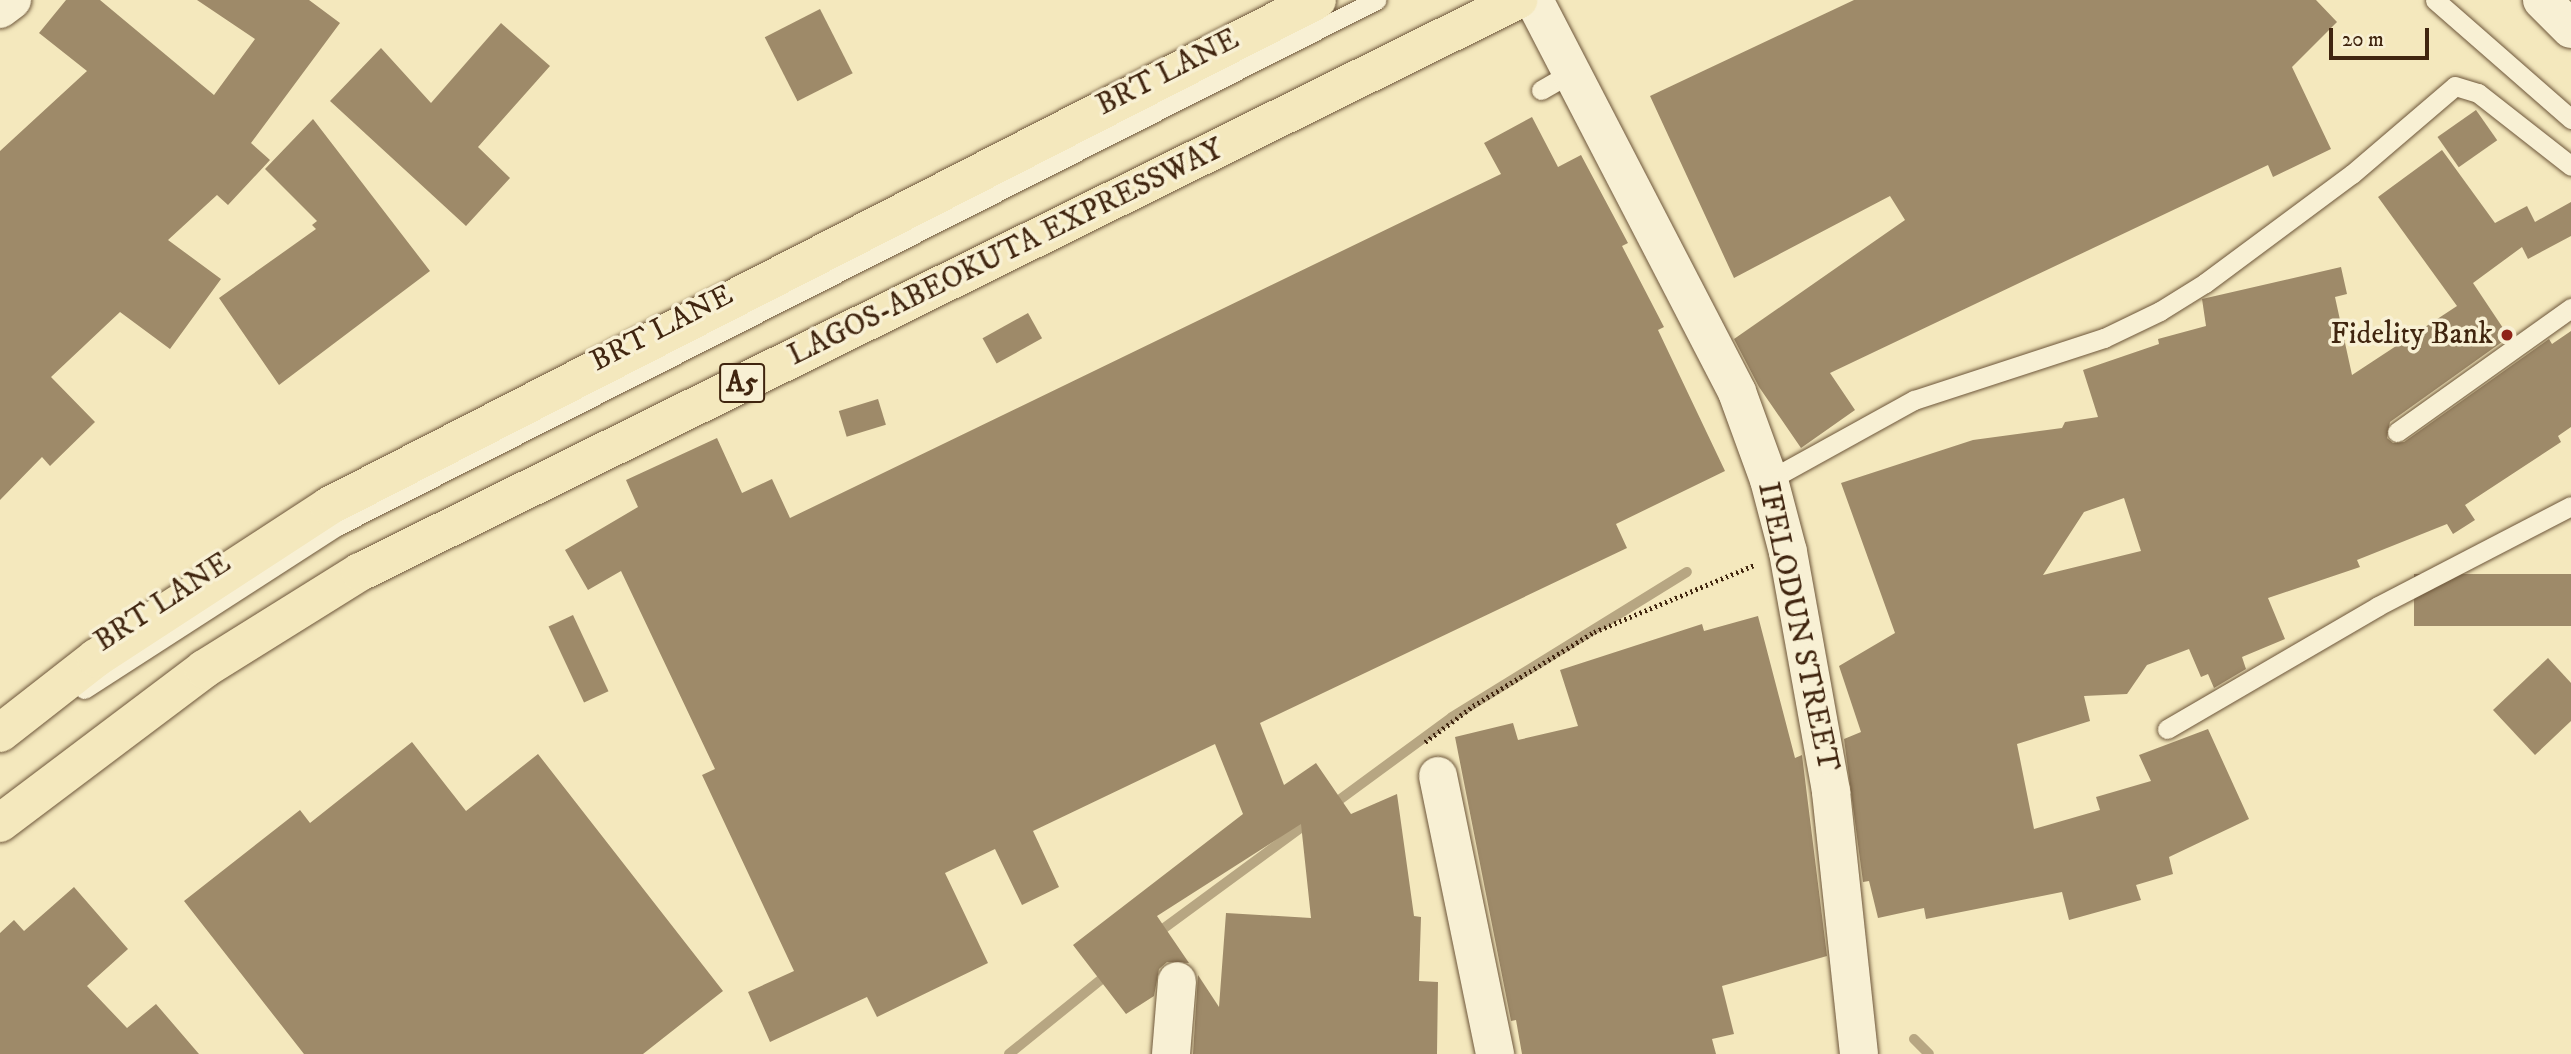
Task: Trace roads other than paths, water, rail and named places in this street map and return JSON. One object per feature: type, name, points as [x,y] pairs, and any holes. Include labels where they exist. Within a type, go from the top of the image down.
[{"type":"highway","points":[[0,733],[96,658],[329,506],[1317,0]]},
{"type":"highway","name":"LAGOS-ABEOKUTA EXPRESSWAY","points":[[0,823],[204,668],[360,572],[1518,0]]},
{"type":"street","points":[[0,9],[12,0]]},
{"type":"street","name":"IFELODUN STREET","points":[[1534,0],[1556,81],[1737,392],[1769,480],[1788,552],[1831,792],[1858,1054]]},
{"type":"street","points":[[2542,0],[2571,29]]},
{"type":"street","points":[[1438,776],[1496,1054]]},
{"type":"street","points":[[1171,1054],[1177,981]]},
{"type":"lane","name":"BRT LANE","points":[[0,753],[46,713],[337,527],[1376,0]]},
{"type":"lane","points":[[2435,0],[2571,118]]},
{"type":"lane","points":[[1769,480],[1914,400],[2104,338],[2160,311],[2352,174],[2455,86],[2478,93],[2571,166]]},
{"type":"lane","points":[[2397,432],[2571,308]]},
{"type":"lane","points":[[2167,729],[2378,606],[2571,506]]},
{"type":"waterway","points":[[1331,806],[1452,717],[1687,572]]},
{"type":"waterway","points":[[1156,934],[1310,821]]},
{"type":"waterway","points":[[1009,1054],[1109,973]]},
{"type":"waterway","points":[[1914,1039],[1929,1054]]},
{"type":"place","name":"Fidelity Bank","points":[[2507,335]]}]
